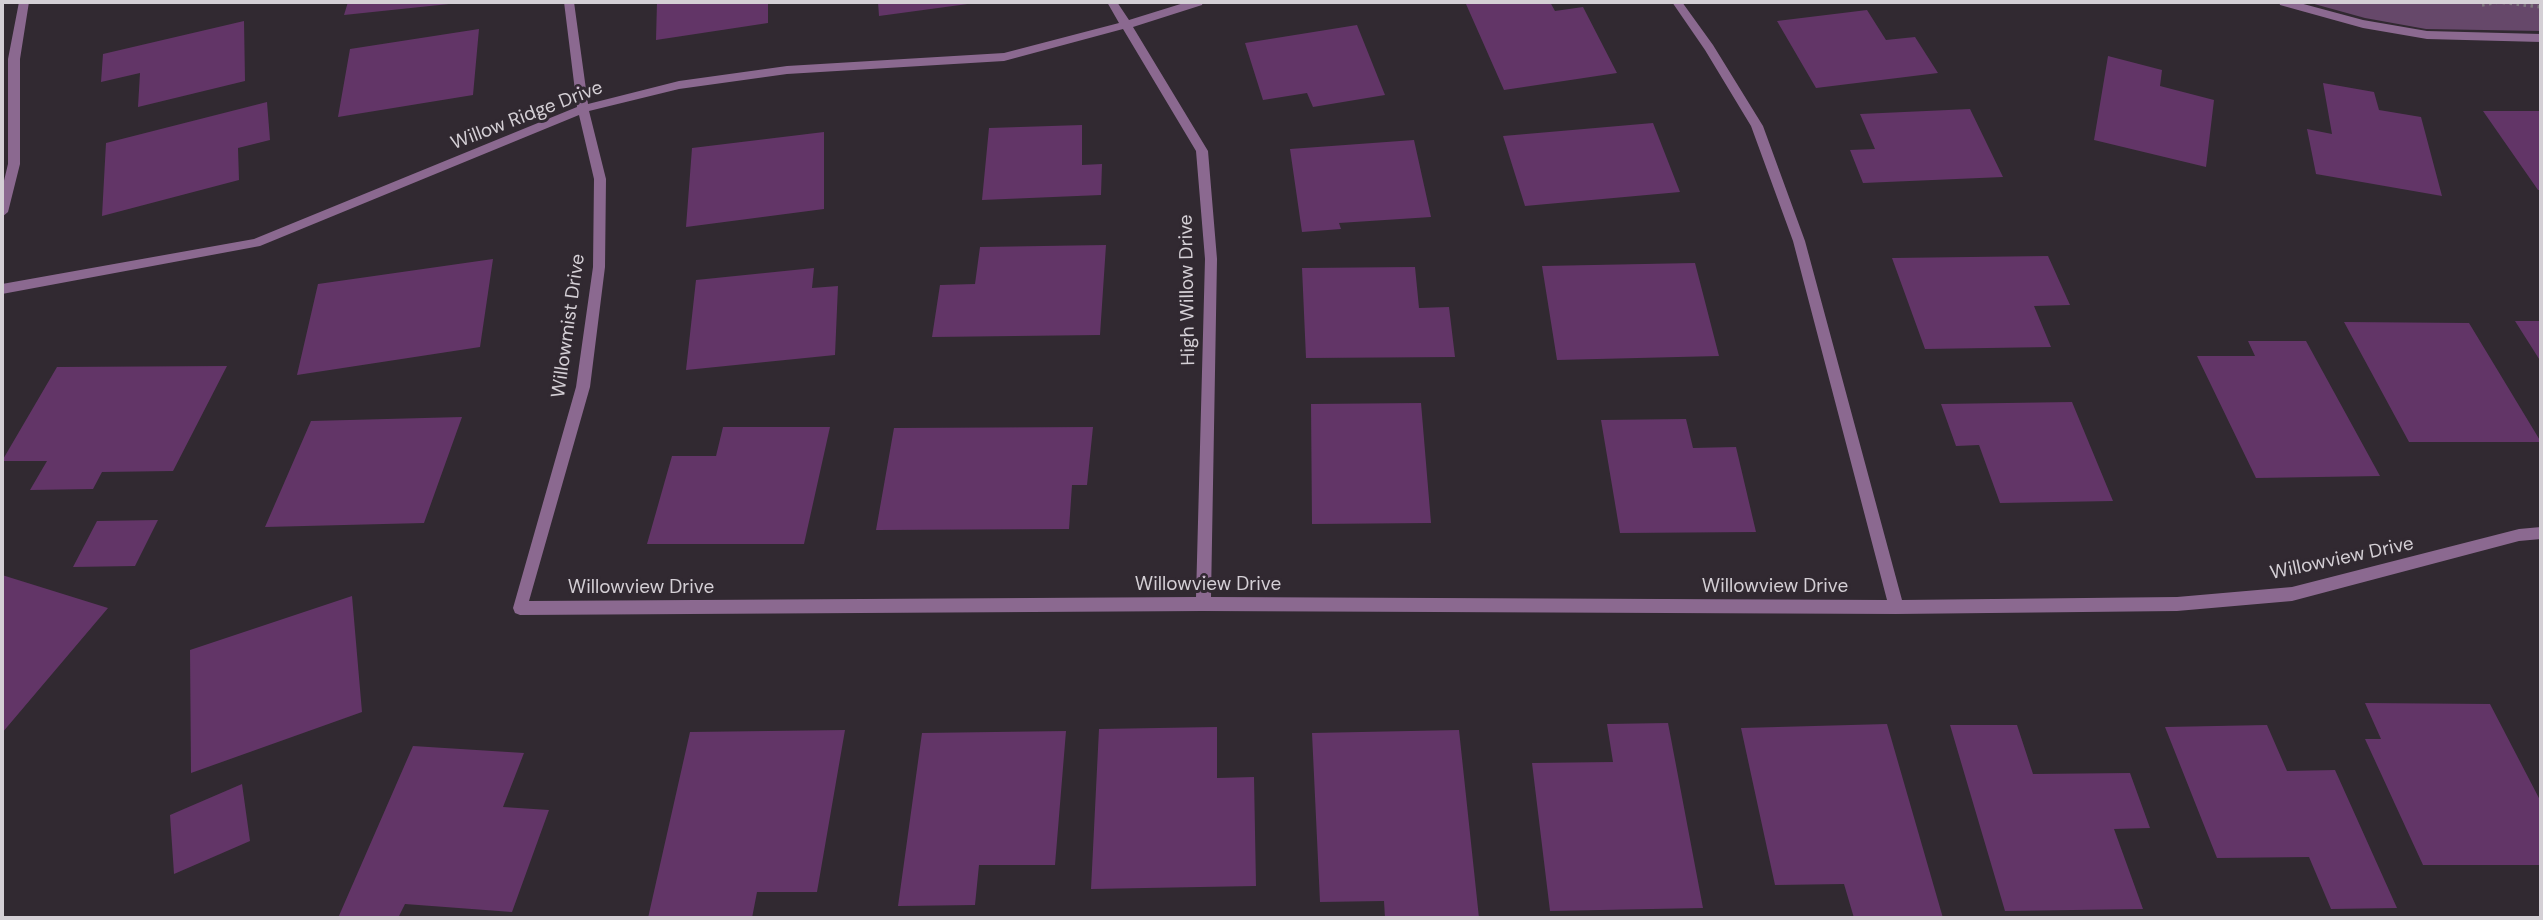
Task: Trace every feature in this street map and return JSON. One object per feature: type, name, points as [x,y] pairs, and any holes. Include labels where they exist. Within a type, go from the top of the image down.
[{"type":"street","points":[[2,212],[14,164],[14,59],[23,2]]},
{"type":"street","name":"Willowmist Drive","points":[[520,608],[583,387],[599,267],[600,179],[583,109],[569,2]]},
{"type":"street","name":"High Willow Drive","points":[[1112,2],[1202,151],[1211,259],[1203,604]]},
{"type":"street","name":"Willow Ridge Drive","points":[[2,289],[256,243],[583,109],[679,85],[787,70],[1004,57],[1126,25],[1198,2]]},
{"type":"street","points":[[1677,2],[1709,48],[1756,126],[1799,241],[1896,607]]},
{"type":"street","points":[[2284,2],[2362,24],[2427,35],[2541,38]]},
{"type":"street","name":"Willowview Drive","points":[[520,608],[1203,604],[1896,607],[2178,604],[2292,594],[2519,535],[2541,533]]},
{"type":"shaded area","points":[[2307,2],[2541,2],[2541,31],[2426,29],[2365,18]]},
{"type":"building","points":[[348,2],[449,2],[449,4],[344,15]]},
{"type":"building","points":[[657,2],[768,2],[768,23],[656,40]]},
{"type":"building","points":[[878,2],[975,2],[975,3],[879,16]]},
{"type":"building","points":[[1550,2],[1555,11],[1583,7],[1617,73],[1504,90],[1466,4]]},
{"type":"building","points":[[1867,10],[1886,40],[1915,37],[1938,73],[1816,88],[1777,21]]},
{"type":"building","points":[[244,21],[245,81],[138,107],[140,73],[101,82],[103,54]]},
{"type":"building","points":[[1357,25],[1385,95],[1313,107],[1307,93],[1263,100],[1245,43]]},
{"type":"building","points":[[479,29],[473,95],[338,117],[350,49]]},
{"type":"building","points":[[2108,56],[2162,70],[2160,86],[2214,100],[2206,167],[2094,140]]},
{"type":"building","points":[[2323,83],[2374,92],[2379,110],[2421,117],[2442,196],[2316,174],[2307,129],[2332,134]]},
{"type":"building","points":[[267,102],[270,140],[238,148],[239,180],[102,216],[106,143]]},
{"type":"building","points":[[1970,109],[2003,177],[1863,183],[1850,150],[1875,149],[1860,114]]},
{"type":"building","points":[[2483,111],[2541,111],[2541,190],[2538,190]]},
{"type":"building","points":[[1653,123],[1680,192],[1525,206],[1503,136]]},
{"type":"building","points":[[1082,125],[1082,165],[1102,164],[1101,195],[982,200],[989,128]]},
{"type":"building","points":[[824,132],[824,209],[686,227],[692,148]]},
{"type":"building","points":[[1414,140],[1431,217],[1339,223],[1341,229],[1302,232],[1290,149]]},
{"type":"building","points":[[1106,245],[1100,335],[932,337],[940,285],[975,284],[980,247]]},
{"type":"building","points":[[2048,256],[2070,305],[2034,306],[2051,347],[1925,349],[1892,258]]},
{"type":"building","points":[[493,259],[480,347],[297,375],[318,284]]},
{"type":"building","points":[[1695,263],[1719,356],[1557,360],[1542,266]]},
{"type":"building","points":[[1415,267],[1419,308],[1449,307],[1455,357],[1306,358],[1302,268]]},
{"type":"building","points":[[814,268],[812,288],[838,286],[835,355],[686,370],[696,280]]},
{"type":"building","points":[[2515,321],[2541,321],[2541,362]]},
{"type":"building","points":[[2344,322],[2469,323],[2541,442],[2409,442]]},
{"type":"building","points":[[2248,341],[2306,341],[2380,476],[2256,478],[2197,356],[2255,356]]},
{"type":"building","points":[[227,366],[173,471],[102,472],[93,489],[30,490],[47,461],[2,461],[57,367]]},
{"type":"building","points":[[2072,402],[2113,501],[2000,503],[1979,445],[1956,446],[1941,404]]},
{"type":"building","points":[[1421,403],[1431,523],[1312,524],[1311,404]]},
{"type":"building","points":[[462,417],[424,523],[265,527],[311,421]]},
{"type":"building","points":[[1686,419],[1693,448],[1736,447],[1756,532],[1620,533],[1601,420]]},
{"type":"building","points":[[723,427],[830,427],[804,544],[647,544],[672,456],[716,456]]},
{"type":"building","points":[[1093,427],[1087,485],[1072,485],[1069,529],[876,530],[894,428]]},
{"type":"building","points":[[158,520],[135,566],[73,567],[97,521]]},
{"type":"building","points":[[2,575],[108,608],[2,733]]},
{"type":"building","points":[[352,596],[362,712],[191,773],[190,650]]},
{"type":"building","points":[[2365,703],[2490,704],[2541,802],[2541,865],[2423,865],[2365,739],[2381,739]]},
{"type":"building","points":[[1668,723],[1703,908],[1550,911],[1532,763],[1613,762],[1607,724]]},
{"type":"building","points":[[1887,724],[1943,918],[1854,918],[1844,884],[1775,885],[1741,728]]},
{"type":"building","points":[[1950,725],[2017,725],[2033,774],[2130,773],[2150,828],[2114,829],[2143,909],[2005,911]]},
{"type":"building","points":[[2267,725],[2287,771],[2335,770],[2397,908],[2331,909],[2309,857],[2217,858],[2165,727]]},
{"type":"building","points":[[1217,727],[1217,778],[1254,777],[1256,886],[1091,889],[1099,729]]},
{"type":"building","points":[[845,730],[817,892],[757,892],[752,918],[648,918],[690,732]]},
{"type":"building","points":[[1459,730],[1479,918],[1385,918],[1384,901],[1320,902],[1312,733]]},
{"type":"building","points":[[1066,731],[1055,865],[979,865],[975,905],[898,906],[922,733]]},
{"type":"building","points":[[413,746],[524,753],[503,807],[549,810],[512,912],[405,904],[398,918],[338,918]]},
{"type":"building","points":[[242,784],[250,841],[174,874],[170,815]]}]
